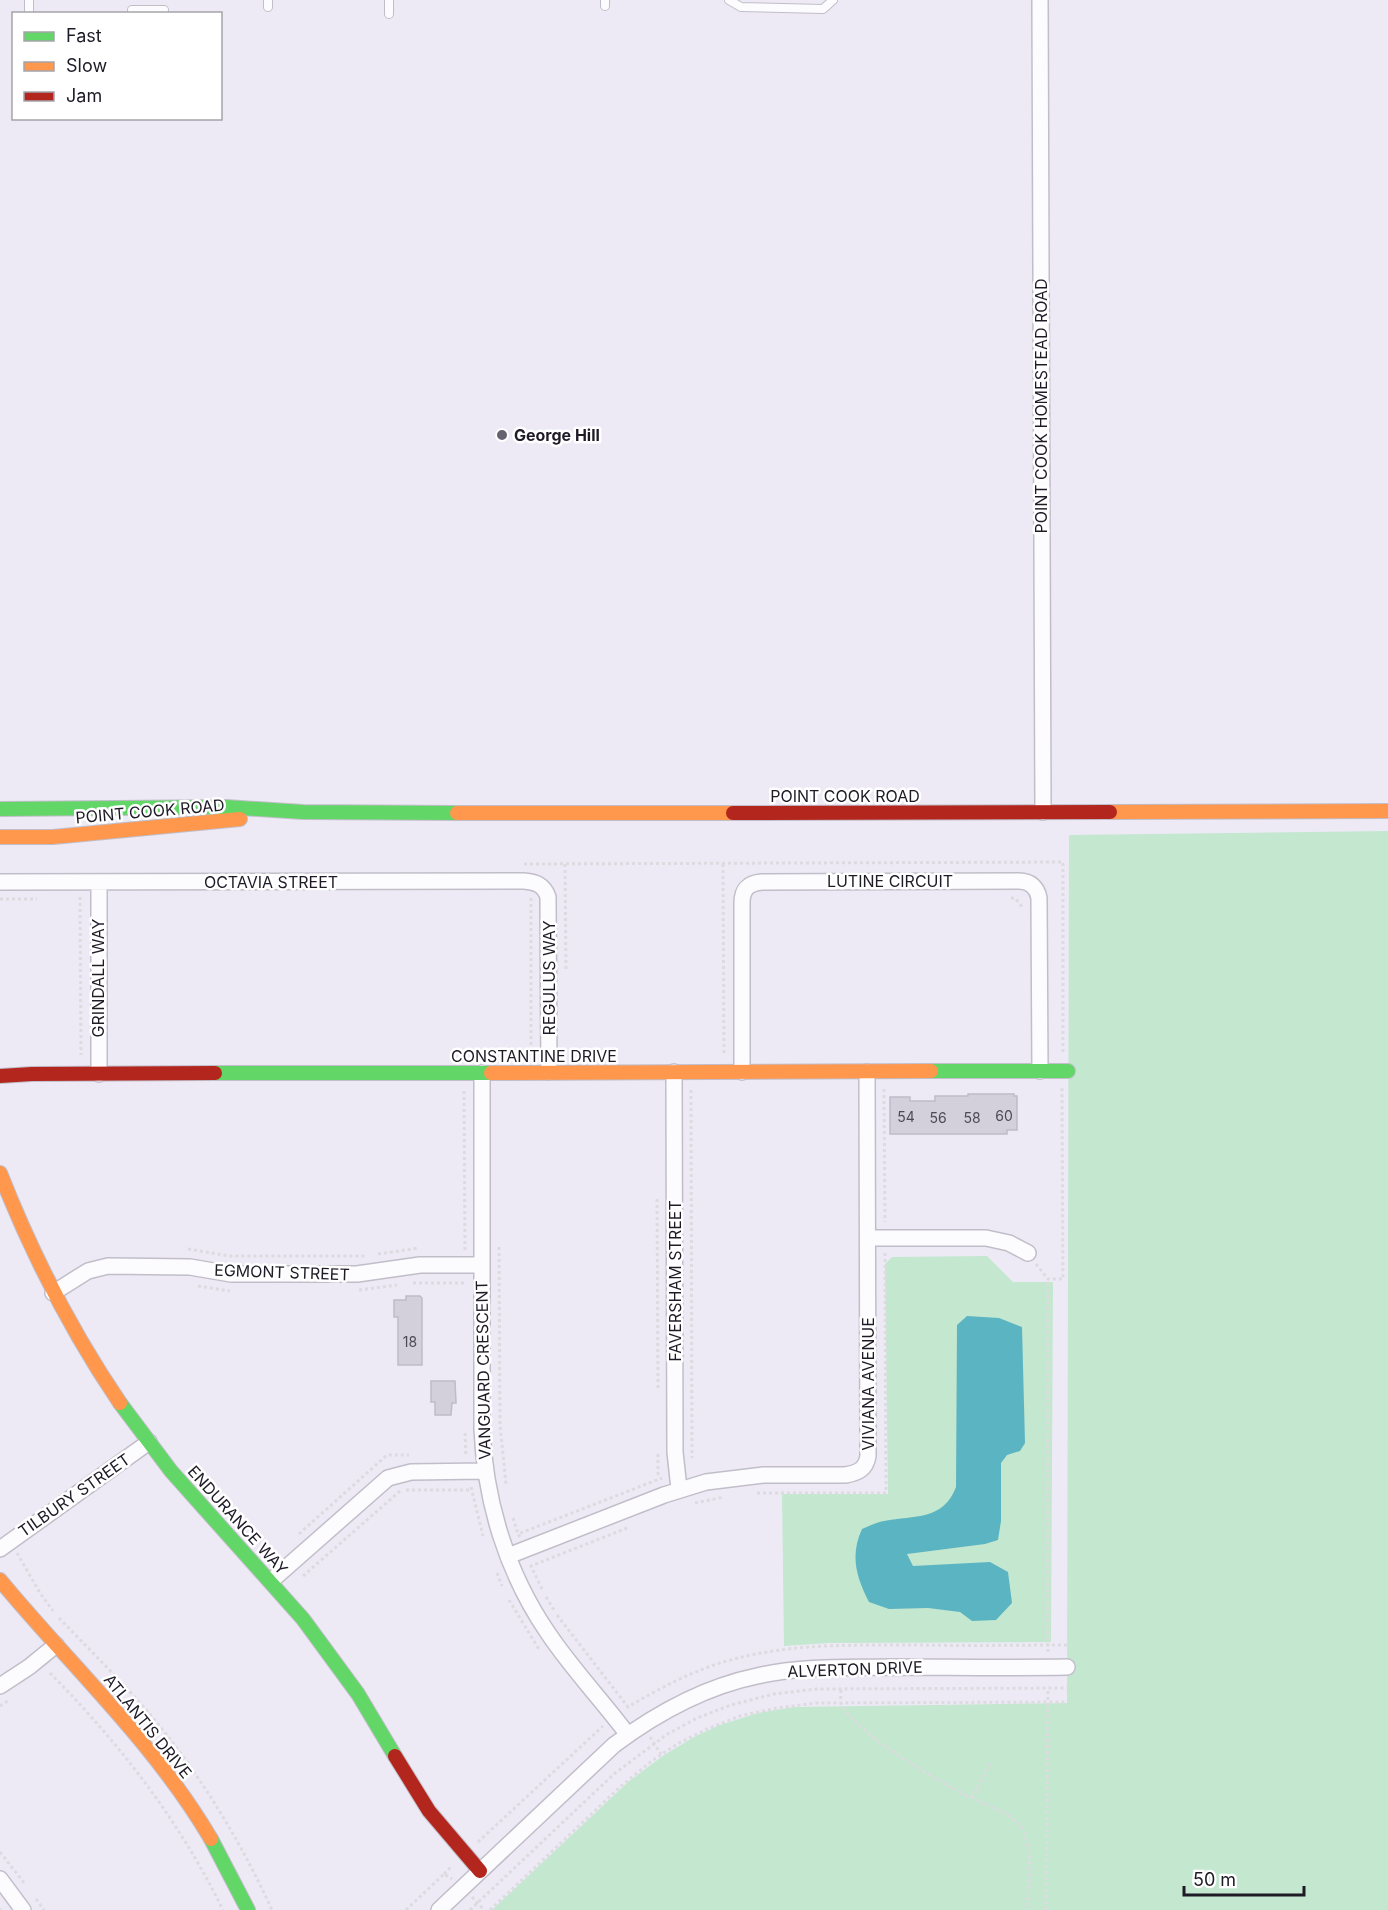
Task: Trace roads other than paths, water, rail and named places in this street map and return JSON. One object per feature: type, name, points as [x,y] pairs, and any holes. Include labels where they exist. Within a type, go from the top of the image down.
[{"type":"street","name":"POINT COOK HOMESTEAD ROAD","points":[[1040,0],[1043,812]]},
{"type":"street","name":"POINT COOK ROAD","points":[[0,809],[226,807],[303,812],[561,813],[1388,811]]},
{"type":"street","name":"POINT COOK ROAD","points":[[0,837],[33,838],[74,835],[303,812]]},
{"type":"street","name":"LUTINE CIRCUIT","points":[[742,1072],[741,903],[743,893],[748,886],[758,882],[1019,881],[1034,886],[1039,898],[1040,1071]]},
{"type":"street","name":"OCTAVIA STREET","points":[[0,882],[536,884]]},
{"type":"street","name":"GRINDALL WAY","points":[[99,882],[99,1074]]},
{"type":"street","name":"REGULUS WAY","points":[[536,884],[547,893],[548,902],[549,1072]]},
{"type":"street","name":"CONSTANTINE DRIVE","points":[[0,1076],[1065,1071]]},
{"type":"street","name":"FAVERSHAM STREET","points":[[674,1072],[677,1474],[680,1490]]},
{"type":"street","name":"VIVIANA AVENUE","points":[[508,1556],[706,1482],[742,1476],[845,1475],[854,1474],[865,1467],[868,1456],[867,1072]]},
{"type":"street","name":"VANGUARD CRESCENT","points":[[482,1073],[482,1429],[488,1488],[508,1556],[527,1599],[547,1632],[628,1735]]},
{"type":"street","name":"ENDURANCE WAY","points":[[0,1173],[24,1234],[53,1293],[101,1375],[187,1490],[271,1581],[319,1640],[358,1695],[421,1802],[480,1871]]},
{"type":"street","points":[[868,1238],[986,1238],[1009,1243],[1028,1253]]},
{"type":"street","name":"EGMONT STREET","points":[[53,1293],[88,1271],[108,1266],[163,1265],[231,1274],[357,1274],[420,1265],[482,1265]]},
{"type":"street","name":"TILBURY STREET","points":[[0,1549],[149,1442]]},
{"type":"street","points":[[271,1581],[388,1478],[411,1472],[485,1471]]},
{"type":"street","name":"ATLANTIS DRIVE","points":[[0,1580],[127,1722],[180,1791],[212,1839],[248,1910]]},
{"type":"street","points":[[0,1686],[29,1667],[56,1645]]},
{"type":"street","name":"ALVERTON DRIVE","points":[[439,1910],[599,1759],[642,1724],[692,1697],[742,1679],[776,1672],[839,1667],[1067,1667]]},
{"type":"street","points":[[0,1879],[16,1908]]},
{"type":"lane","points":[[148,0],[148,10]]},
{"type":"lane","points":[[389,0],[389,14]]},
{"type":"lane","points":[[729,0],[741,8],[823,9],[833,0]]},
{"type":"lane","points":[[132,10],[164,10]]},
{"type":"water","points":[[967,1316],[999,1318],[1022,1327],[1025,1443],[1020,1451],[1007,1455],[1001,1463],[1001,1521],[998,1540],[985,1544],[907,1554],[913,1566],[990,1562],[1008,1572],[1012,1603],[996,1620],[972,1621],[960,1612],[928,1608],[889,1609],[869,1602],[856,1566],[856,1548],[862,1529],[881,1522],[917,1517],[936,1511],[944,1506],[956,1487],[957,1325]]},
{"type":"place","name":"George Hill","points":[[502,435]]}]
